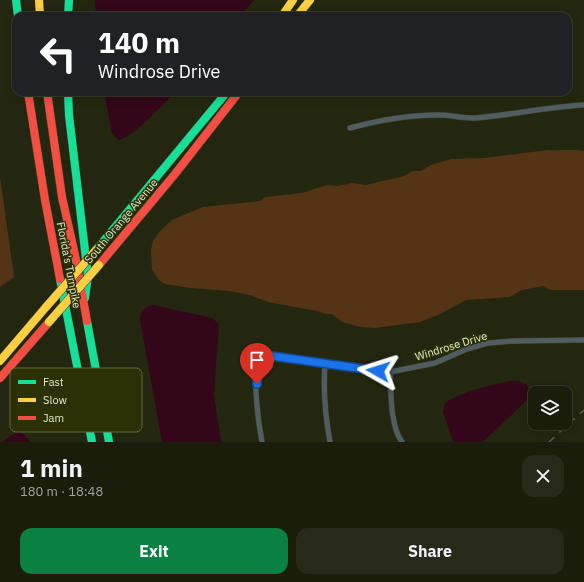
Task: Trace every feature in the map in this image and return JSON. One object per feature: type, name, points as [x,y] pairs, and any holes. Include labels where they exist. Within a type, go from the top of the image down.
[{"type":"main road","points":[[16,0],[18,12]]},
{"type":"main road","points":[[21,0],[22,12]]},
{"type":"main road","points":[[39,0],[40,12]]},
{"type":"main road","points":[[68,12],[69,0]]},
{"type":"main road","points":[[285,12],[293,0]]},
{"type":"main road","points":[[301,12],[310,0]]},
{"type":"main road","name":"Florida's Turnpike","points":[[28,96],[45,200],[78,368]]},
{"type":"main road","name":"Florida's Turnpike","points":[[48,96],[62,197],[95,368]]},
{"type":"main road","points":[[68,96],[69,115],[88,276],[84,305]]},
{"type":"main road","name":"South Orange Avenue","points":[[0,361],[96,250],[224,96]]},
{"type":"main road","name":"South Orange Avenue","points":[[0,378],[99,265],[184,163],[236,96]]},
{"type":"main road","name":"Florida's Turnpike","points":[[90,432],[92,442]]},
{"type":"main road","name":"Florida's Turnpike","points":[[107,432],[109,442]]},
{"type":"street","points":[[350,128],[381,120],[409,116],[439,115],[472,118],[505,116],[553,107],[584,105]]},
{"type":"street","name":"Windrose Drive","points":[[262,442],[256,399],[257,368],[260,361],[264,357],[272,356],[390,372],[435,363],[467,349],[488,343],[513,341],[584,340]]},
{"type":"street","points":[[325,364],[324,407],[330,442]]},
{"type":"street","points":[[390,372],[396,430],[402,442]]},
{"type":"shaded area","points":[[95,0],[254,0],[244,12],[96,12]]},
{"type":"shaded area","points":[[105,96],[171,96],[133,133],[119,140],[112,134]]},
{"type":"shaded area","points":[[548,150],[584,151],[584,290],[550,290],[543,286],[522,290],[510,297],[466,300],[440,314],[420,322],[375,328],[360,327],[342,322],[332,314],[268,302],[253,296],[230,291],[165,284],[159,280],[152,270],[151,250],[153,241],[160,231],[172,220],[203,207],[260,201],[265,197],[302,193],[327,185],[337,186],[353,183],[366,185],[404,176],[413,171],[421,171],[431,165],[451,159],[484,158]]},
{"type":"shaded area","points":[[0,177],[14,277],[0,287]]},
{"type":"shaded area","points":[[153,305],[212,318],[219,324],[214,394],[221,442],[162,442],[140,320],[143,310]]},
{"type":"shaded area","points":[[509,381],[519,381],[527,385],[528,398],[483,442],[453,442],[443,412],[445,403],[460,395]]},
{"type":"shaded area","points":[[17,432],[20,432],[24,434],[30,442],[2,442]]},
{"type":"railway","points":[[549,442],[584,410]]},
{"type":"traffic: fast","points":[[16,0],[18,12]]},
{"type":"traffic: fast","points":[[68,12],[69,0]]},
{"type":"traffic: fast","points":[[68,96],[69,115],[88,276],[85,298]]},
{"type":"traffic: fast","points":[[96,250],[224,96]]},
{"type":"traffic: fast","points":[[60,279],[77,368]]},
{"type":"traffic: fast","points":[[87,321],[96,368]]},
{"type":"traffic: fast","points":[[90,432],[92,442]]},
{"type":"traffic: fast","points":[[107,432],[109,442]]},
{"type":"traffic: slow","points":[[39,0],[40,12]]},
{"type":"traffic: slow","points":[[285,12],[293,0]]},
{"type":"traffic: slow","points":[[300,12],[310,0]]},
{"type":"traffic: slow","points":[[46,307],[96,250]]},
{"type":"traffic: slow","points":[[49,322],[99,265]]},
{"type":"traffic: slow","points":[[0,361],[46,307]]},
{"type":"traffic: jam","points":[[29,96],[45,200],[60,279]]},
{"type":"traffic: jam","points":[[48,96],[62,197],[75,255],[87,321]]},
{"type":"traffic: jam","points":[[99,265],[175,174],[236,96]]},
{"type":"traffic: jam","points":[[0,378],[49,322]]},
{"type":"route","points":[[257,384],[257,368],[260,361],[264,357],[272,356],[378,371]]}]
